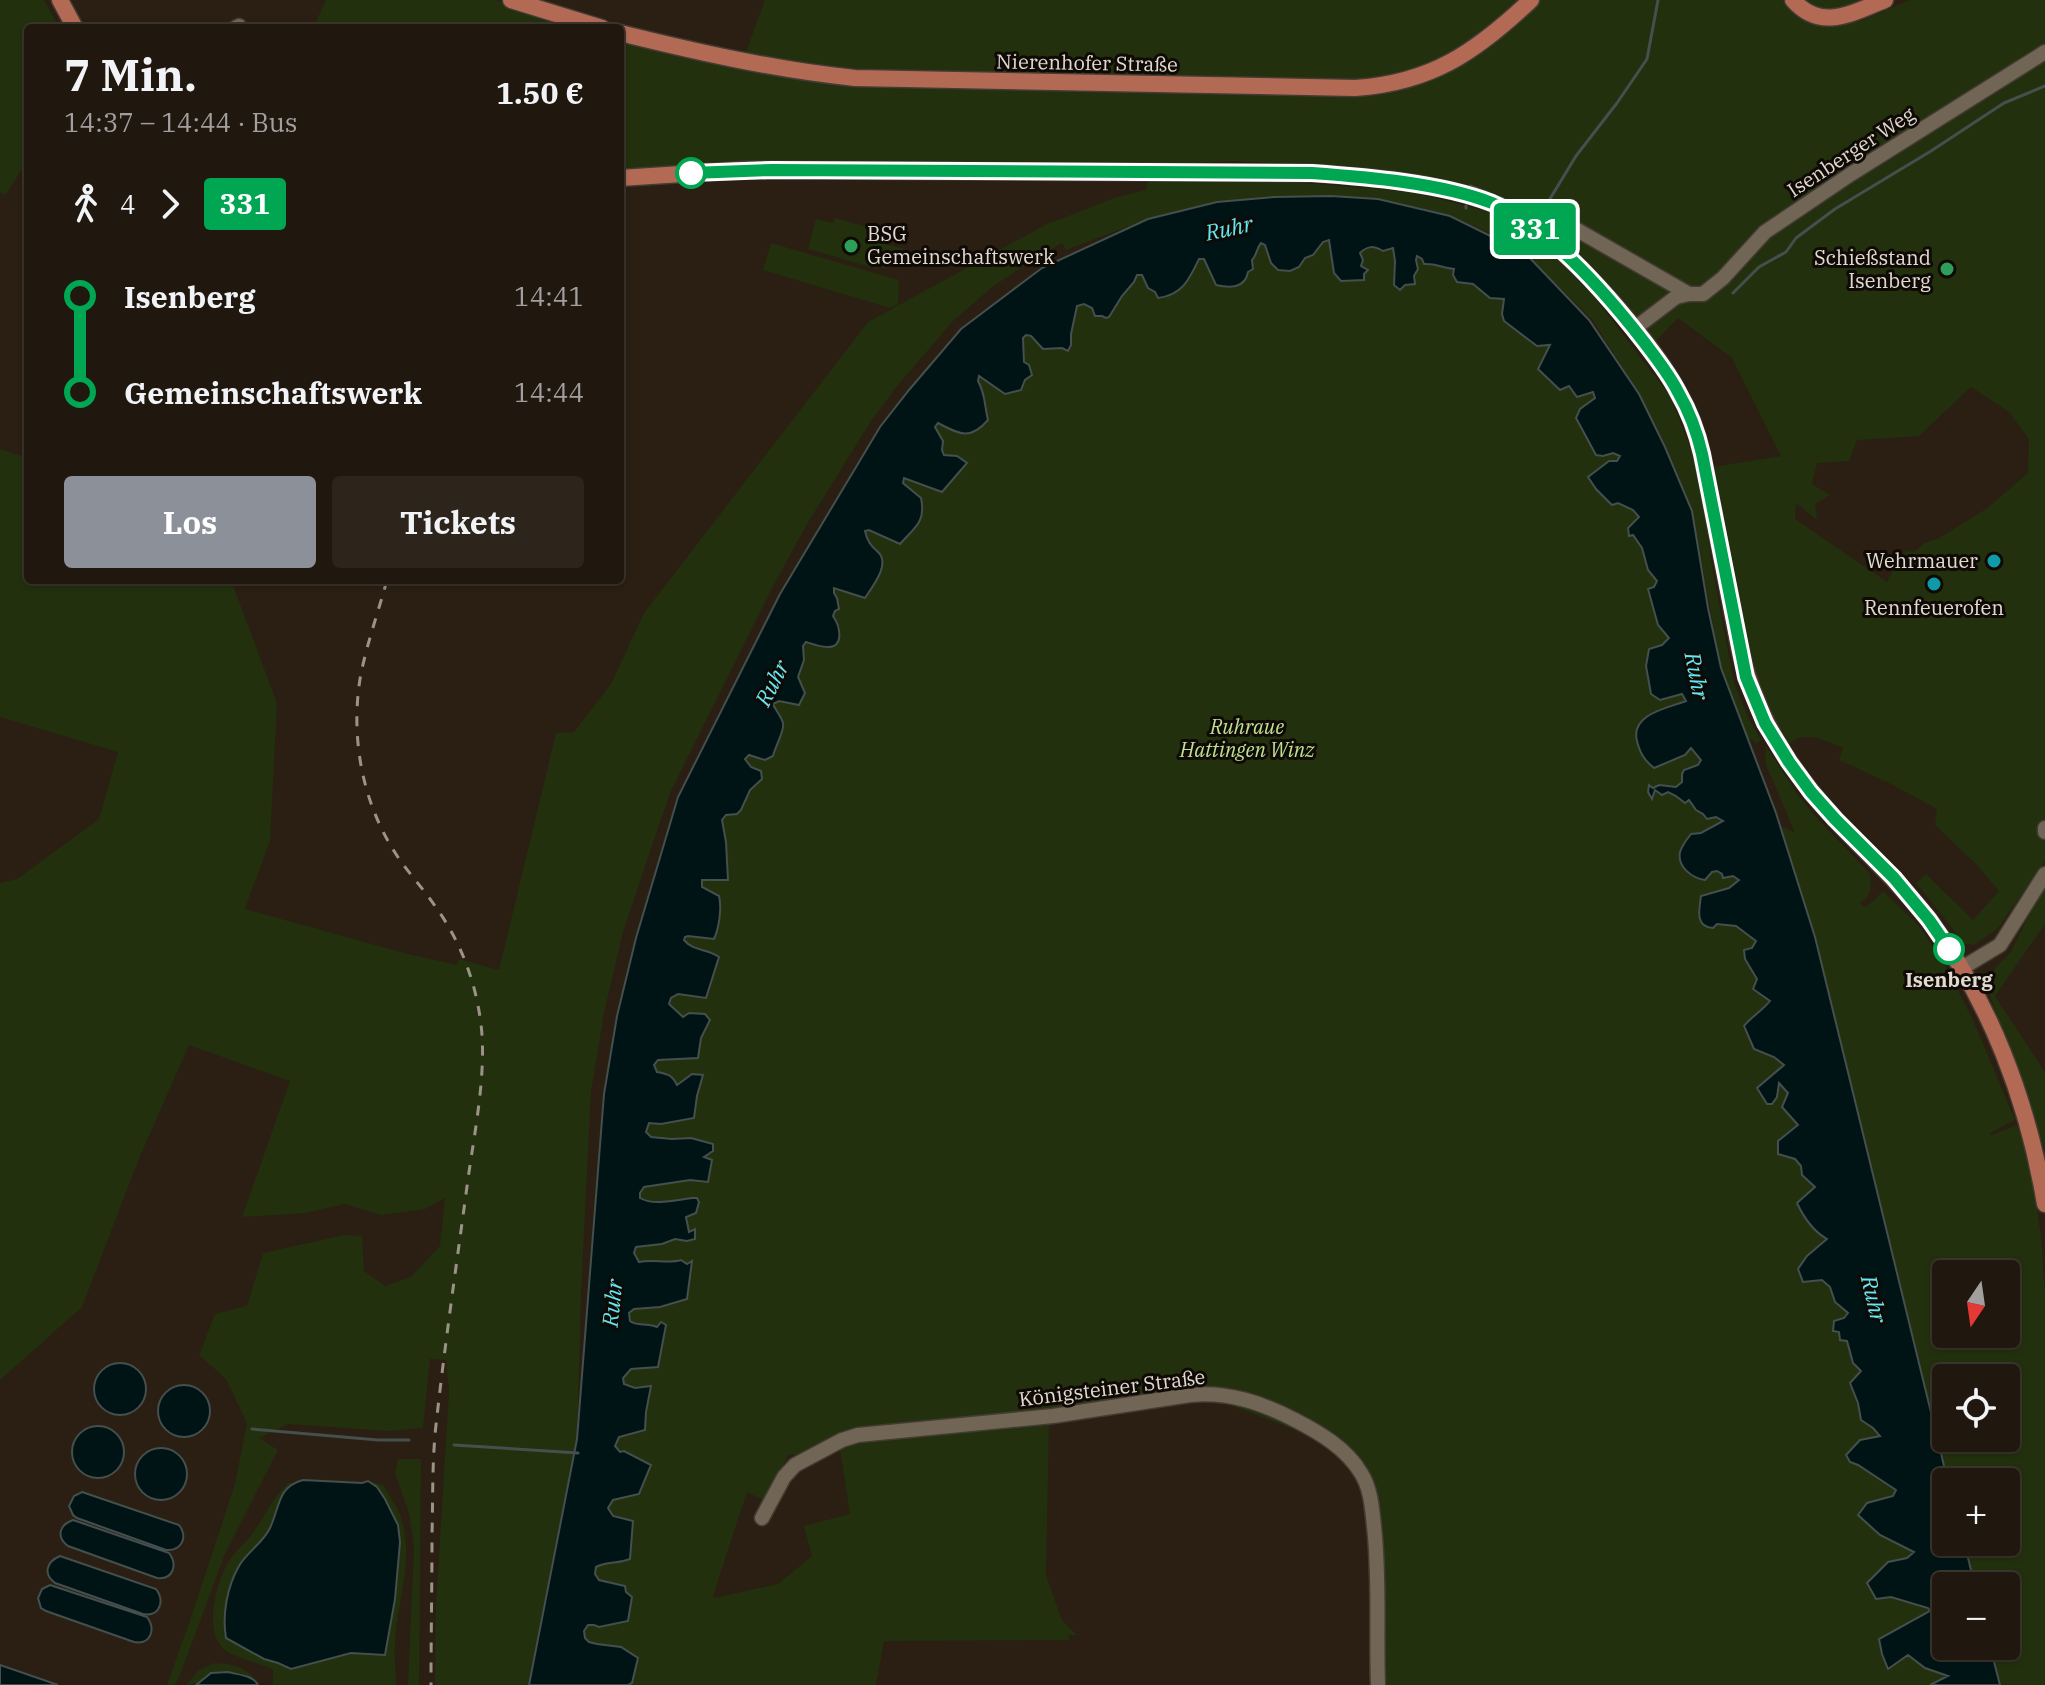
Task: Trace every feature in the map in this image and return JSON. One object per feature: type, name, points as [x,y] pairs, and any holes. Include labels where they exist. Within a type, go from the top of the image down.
[{"type":"main road","points":[[60,0],[73,24]]},
{"type":"main road","points":[[511,0],[589,24]]},
{"type":"main road","name":"Nierenhofer Straße","points":[[624,34],[822,75],[855,78],[1355,88],[1398,83],[1434,71],[1495,33],[1531,0]]},
{"type":"main road","points":[[1793,0],[1807,12],[1826,18],[1846,15],[1885,0]]},
{"type":"main road","points":[[624,178],[744,170],[1312,173],[1455,192],[1488,202],[1532,226],[1581,271],[1634,329],[1679,392],[1696,432],[1707,477],[1746,677],[1765,723],[1811,792],[1915,903],[1962,968],[1990,1022],[2018,1093],[2030,1132],[2045,1204]]},
{"type":"street","name":"Isenberger Weg","points":[[1634,329],[1676,297],[1703,294],[1723,278],[1765,232],[2045,52]]},
{"type":"street","points":[[1532,226],[1542,218],[1572,227],[1689,294]]},
{"type":"street","points":[[1962,968],[2000,945],[2045,874]]},
{"type":"street","name":"Königsteiner Straße","points":[[762,1518],[784,1477],[795,1465],[858,1435],[1053,1416],[1190,1395],[1238,1397],[1311,1428],[1338,1446],[1362,1475],[1370,1498],[1376,1544],[1378,1685]]},
{"type":"green space","points":[[0,0],[44,0],[58,24],[24,24],[24,166],[6,194],[0,193]]},
{"type":"green space","points":[[326,0],[496,0],[574,24],[315,24]]},
{"type":"green space","points":[[765,0],[1785,0],[1801,18],[1820,23],[1861,21],[1910,0],[2045,0],[2045,819],[2037,824],[2045,840],[2045,861],[1998,928],[1974,945],[1965,944],[1916,883],[1926,874],[1973,920],[1999,891],[1935,825],[1937,809],[1839,760],[1843,748],[1806,737],[1799,738],[1786,748],[1766,710],[1747,651],[1733,590],[1713,467],[1781,456],[1732,358],[1678,318],[1654,343],[1563,243],[1514,204],[1456,184],[1346,167],[1235,161],[1126,166],[854,161],[716,166],[624,174],[624,39],[740,68]],"holes":[[[1971,387],[2009,412],[2029,439],[2028,473],[1986,509],[1914,552],[1906,551],[1887,582],[1795,519],[1796,503],[1817,520],[1815,504],[1830,495],[1812,484],[1817,463],[1849,461],[1857,440],[1919,436]]]},
{"type":"green space","points":[[1806,0],[1866,0],[1828,9]]},
{"type":"green space","points":[[1148,180],[1291,182],[1414,192],[1496,214],[1544,247],[1592,294],[1670,396],[1700,473],[1711,560],[1734,683],[1761,740],[1756,744],[1746,735],[1721,668],[1692,509],[1666,446],[1639,394],[1592,319],[1516,245],[1450,215],[1379,199],[1274,197],[1217,202],[1148,219],[1066,250],[1062,243],[1034,259],[991,288],[953,321],[871,421],[807,524],[771,590],[670,793],[623,932],[604,1013],[591,1092],[577,1438],[528,1685],[435,1685],[436,1606],[449,1391],[446,1360],[430,1359],[423,1428],[389,1431],[288,1424],[259,1438],[278,1450],[225,1554],[180,1675],[175,1685],[167,1685],[235,1484],[247,1423],[226,1379],[199,1355],[215,1314],[247,1306],[263,1253],[344,1235],[362,1236],[364,1271],[385,1286],[411,1277],[440,1246],[445,1198],[425,1209],[381,1215],[345,1204],[305,1213],[242,1217],[290,1081],[189,1045],[138,1161],[82,1307],[0,1380],[0,883],[17,879],[99,819],[118,752],[0,717],[0,449],[24,457],[24,584],[232,584],[277,703],[270,841],[245,909],[408,954],[457,965],[459,959],[499,970],[556,733],[574,732],[611,684],[644,613],[868,322],[1045,225],[1114,198],[1146,190]]},
{"type":"green space","name":"BSG Gemeinschaftswerk","points":[[835,218],[867,227],[866,233],[885,239],[884,244],[904,249],[899,266],[889,263],[887,269],[877,269],[808,249],[816,219],[833,223]]},
{"type":"green space","name":"Ruhraue Hattingen Winz","points":[[1301,236],[1419,248],[1511,302],[1592,392],[1615,454],[1620,456],[1617,460],[1639,517],[1637,519],[1668,614],[1753,922],[1807,1169],[1815,1188],[1813,1190],[1914,1552],[1926,1607],[1930,1612],[1932,1660],[1943,1660],[1948,1676],[1944,1678],[1945,1685],[1382,1685],[1367,1485],[1338,1446],[1211,1398],[1049,1422],[1046,1575],[1062,1620],[1077,1635],[1068,1635],[1070,1640],[884,1641],[876,1685],[588,1685],[589,1642],[584,1631],[588,1625],[597,1626],[596,1568],[603,1563],[614,1517],[608,1508],[613,1500],[624,1452],[615,1446],[634,1388],[624,1384],[623,1378],[631,1369],[643,1324],[632,1323],[630,1313],[634,1309],[646,1308],[639,1262],[634,1253],[636,1247],[652,1244],[655,1201],[645,1201],[640,1198],[640,1193],[643,1187],[655,1186],[651,1137],[646,1131],[648,1123],[659,1123],[657,1072],[653,1065],[658,1060],[707,830],[829,564],[936,430],[938,423],[978,380],[979,375],[986,381],[1024,348],[1023,338],[1026,335],[1034,339],[1076,311],[1077,306],[1137,275],[1193,252]],"holes":[[[840,1449],[850,1514],[804,1526],[812,1556],[778,1584],[714,1598],[747,1492],[767,1502],[788,1455],[837,1452]]]},
{"type":"green space","points":[[771,243],[899,280],[898,304],[890,308],[763,270]]},
{"type":"green space","points":[[1766,746],[1797,794],[1870,874],[1870,891],[1860,903],[1864,907],[1883,891],[1920,927],[1947,969],[1973,1020],[2015,1120],[1990,1133],[2017,1125],[2032,1172],[2045,1294],[2045,1685],[2001,1685],[1995,1660],[2020,1660],[2020,1572],[1972,1572],[1968,1556],[2020,1556],[2020,1468],[1946,1468],[1942,1452],[2020,1452],[2020,1364],[1932,1364],[1932,1413],[1814,931],[1781,826],[1795,833],[1765,762]]},
{"type":"green space","points":[[2045,889],[2045,924],[1995,996],[2045,1072],[2045,1150],[1988,990],[1988,978],[2010,953]]},
{"type":"green space","points":[[398,1459],[421,1459],[419,1685],[408,1685],[414,1547],[409,1513],[395,1473]]},
{"type":"green space","points":[[368,1481],[383,1485],[399,1513],[406,1545],[395,1636],[396,1685],[273,1685],[273,1669],[230,1653],[218,1643],[214,1632],[214,1605],[226,1567],[277,1495],[288,1483],[292,1483],[267,1532],[235,1574],[225,1611],[226,1638],[264,1659],[291,1669],[351,1653],[384,1655],[395,1599],[377,1487]]},
{"type":"green space","points":[[214,1663],[238,1667],[256,1681],[239,1674],[221,1672],[186,1685],[198,1671]]},
{"type":"water","name":"Ruhr","points":[[1274,197],[1378,199],[1450,216],[1525,253],[1589,320],[1639,394],[1665,447],[1692,511],[1721,668],[1776,813],[1815,937],[1932,1416],[1932,1452],[1941,1452],[1945,1468],[1932,1468],[1932,1556],[1968,1556],[1972,1572],[1932,1572],[1932,1660],[1994,1660],[2000,1685],[1930,1685],[1948,1676],[1925,1668],[1908,1655],[1888,1669],[1882,1654],[1879,1639],[1930,1611],[1891,1597],[1876,1599],[1867,1583],[1888,1562],[1907,1558],[1914,1552],[1880,1535],[1858,1515],[1867,1503],[1893,1496],[1896,1490],[1850,1462],[1846,1455],[1860,1440],[1880,1436],[1861,1420],[1850,1383],[1861,1371],[1853,1363],[1847,1341],[1840,1340],[1839,1332],[1833,1331],[1834,1321],[1848,1313],[1835,1302],[1830,1287],[1822,1280],[1803,1282],[1798,1269],[1807,1256],[1827,1239],[1809,1224],[1797,1203],[1815,1187],[1802,1175],[1801,1166],[1795,1159],[1778,1154],[1778,1141],[1798,1125],[1782,1107],[1788,1093],[1779,1083],[1777,1097],[1772,1104],[1767,1104],[1757,1088],[1784,1065],[1754,1049],[1744,1026],[1770,1001],[1753,989],[1757,979],[1745,959],[1744,950],[1752,948],[1756,941],[1736,926],[1717,924],[1713,928],[1703,925],[1701,921],[1701,896],[1729,888],[1739,880],[1733,876],[1723,878],[1717,871],[1705,880],[1700,879],[1686,871],[1681,862],[1680,852],[1691,834],[1701,833],[1723,821],[1716,817],[1707,819],[1689,800],[1685,803],[1668,792],[1662,795],[1655,790],[1652,799],[1648,792],[1649,785],[1653,788],[1659,785],[1676,787],[1682,782],[1684,770],[1698,765],[1701,760],[1691,748],[1685,755],[1654,768],[1638,745],[1636,732],[1645,718],[1686,701],[1682,694],[1660,700],[1651,694],[1646,666],[1649,649],[1662,645],[1669,638],[1658,625],[1648,589],[1654,587],[1657,581],[1648,570],[1642,548],[1633,535],[1629,536],[1628,528],[1639,517],[1633,510],[1618,503],[1612,505],[1588,477],[1609,461],[1617,461],[1620,456],[1613,453],[1596,455],[1576,418],[1580,409],[1595,398],[1593,392],[1577,397],[1569,386],[1560,390],[1538,369],[1550,345],[1537,346],[1504,321],[1504,299],[1490,298],[1473,284],[1457,282],[1454,269],[1424,264],[1417,256],[1415,284],[1405,285],[1400,290],[1394,285],[1393,248],[1383,251],[1371,247],[1360,253],[1363,260],[1361,266],[1368,270],[1364,280],[1341,281],[1334,273],[1329,240],[1305,258],[1299,267],[1290,271],[1278,270],[1261,243],[1252,260],[1253,269],[1248,272],[1244,282],[1236,286],[1216,285],[1204,259],[1199,259],[1179,290],[1158,298],[1148,288],[1142,275],[1137,275],[1109,317],[1095,316],[1092,308],[1084,304],[1077,306],[1068,351],[1062,348],[1043,349],[1031,336],[1026,335],[1023,338],[1024,362],[1029,365],[1032,375],[1025,380],[1021,390],[1005,394],[979,376],[988,420],[982,427],[964,434],[938,423],[935,427],[943,441],[944,455],[957,456],[967,463],[942,492],[904,478],[903,483],[921,498],[921,519],[915,528],[900,544],[865,531],[881,557],[879,575],[865,598],[834,588],[839,609],[833,616],[838,625],[839,640],[833,646],[806,642],[803,646],[804,660],[798,677],[805,693],[799,705],[779,701],[773,704],[783,726],[773,756],[765,760],[749,755],[745,759],[751,767],[761,771],[762,779],[750,790],[741,810],[737,814],[726,815],[722,820],[728,880],[702,880],[702,887],[719,896],[716,934],[714,939],[688,936],[684,940],[719,957],[706,998],[678,994],[671,998],[669,1004],[683,1017],[689,1013],[705,1014],[710,1020],[701,1038],[698,1058],[658,1060],[654,1065],[657,1072],[669,1076],[677,1085],[692,1074],[703,1075],[694,1118],[649,1123],[646,1132],[651,1137],[691,1138],[713,1144],[713,1151],[704,1157],[712,1160],[708,1182],[690,1180],[644,1187],[640,1193],[640,1198],[652,1202],[697,1198],[699,1202],[696,1213],[686,1217],[689,1232],[695,1229],[695,1239],[675,1239],[636,1247],[634,1253],[639,1262],[681,1260],[687,1264],[692,1261],[687,1299],[660,1307],[634,1309],[629,1313],[630,1321],[636,1324],[657,1327],[661,1322],[666,1325],[658,1367],[631,1369],[623,1378],[624,1384],[635,1388],[651,1386],[645,1430],[619,1437],[615,1446],[620,1452],[624,1451],[651,1465],[639,1494],[613,1500],[608,1508],[613,1516],[633,1521],[630,1559],[596,1567],[595,1574],[599,1580],[625,1586],[632,1597],[628,1621],[599,1627],[588,1625],[584,1631],[589,1642],[621,1647],[638,1658],[632,1683],[529,1685],[577,1439],[604,1094],[617,1016],[636,938],[678,797],[780,594],[880,427],[961,329],[1042,268],[1148,219],[1217,202]]},
{"type":"water","points":[[120,1363],[138,1371],[146,1389],[138,1407],[120,1415],[102,1407],[94,1389],[102,1371]]},
{"type":"water","points":[[184,1385],[202,1393],[210,1411],[202,1429],[184,1437],[166,1429],[158,1411],[166,1393]]},
{"type":"water","points":[[98,1426],[116,1434],[124,1452],[116,1470],[98,1478],[80,1470],[72,1452],[80,1434]]},
{"type":"water","points":[[161,1448],[179,1456],[187,1474],[179,1492],[161,1500],[143,1492],[135,1474],[143,1456]]},
{"type":"water","points":[[303,1480],[368,1481],[377,1487],[398,1525],[400,1542],[395,1599],[385,1655],[351,1653],[291,1669],[264,1659],[226,1638],[225,1611],[235,1574],[242,1561],[267,1533],[284,1493]]},
{"type":"water","points":[[82,1492],[179,1525],[183,1534],[180,1546],[166,1550],[77,1518],[69,1506],[74,1496]]},
{"type":"water","points":[[73,1520],[169,1553],[173,1562],[172,1571],[167,1577],[157,1578],[68,1546],[61,1532]]},
{"type":"water","points":[[60,1556],[156,1589],[160,1598],[157,1611],[143,1614],[55,1583],[49,1576],[48,1568]]},
{"type":"water","points":[[50,1585],[147,1617],[151,1626],[148,1639],[134,1642],[46,1611],[41,1608],[38,1598],[42,1589]]},
{"type":"water","points":[[0,1665],[58,1685],[0,1685]]},
{"type":"water","points":[[228,1672],[249,1677],[258,1685],[196,1685],[211,1673]]},
{"type":"waterway","points":[[1495,196],[1528,209],[1545,207],[1576,156],[1647,59],[1658,0]]},
{"type":"waterway","points":[[1733,293],[1759,267],[1786,252],[1796,238],[1835,209],[2004,103],[2045,86]]},
{"type":"waterway","points":[[1470,186],[1488,193]]},
{"type":"waterway","points":[[252,1429],[409,1440]]},
{"type":"waterway","points":[[454,1445],[578,1453]]},
{"type":"railway","points":[[386,584],[360,679],[357,703],[363,775],[369,798],[389,843],[444,919],[458,945],[474,987],[482,1036],[480,1098],[435,1439],[431,1685]]},
{"type":"bus line","name":"331","points":[[691,173],[908,170],[1312,173],[1455,192],[1514,214],[1553,243],[1603,293],[1669,375],[1696,432],[1746,677],[1765,723],[1811,792],[1894,878],[1949,949]]},
{"type":"place","name":"BSG Gemeinschaftswerk","points":[[851,246]]},
{"type":"place","name":"Schießstand Isenberg","points":[[1947,269]]},
{"type":"place","name":"Wehrmauer","points":[[1994,561]]},
{"type":"place","name":"Rennfeuerofen","points":[[1934,584]]},
{"type":"place","name":"Isenberg","points":[[1949,949]]}]
